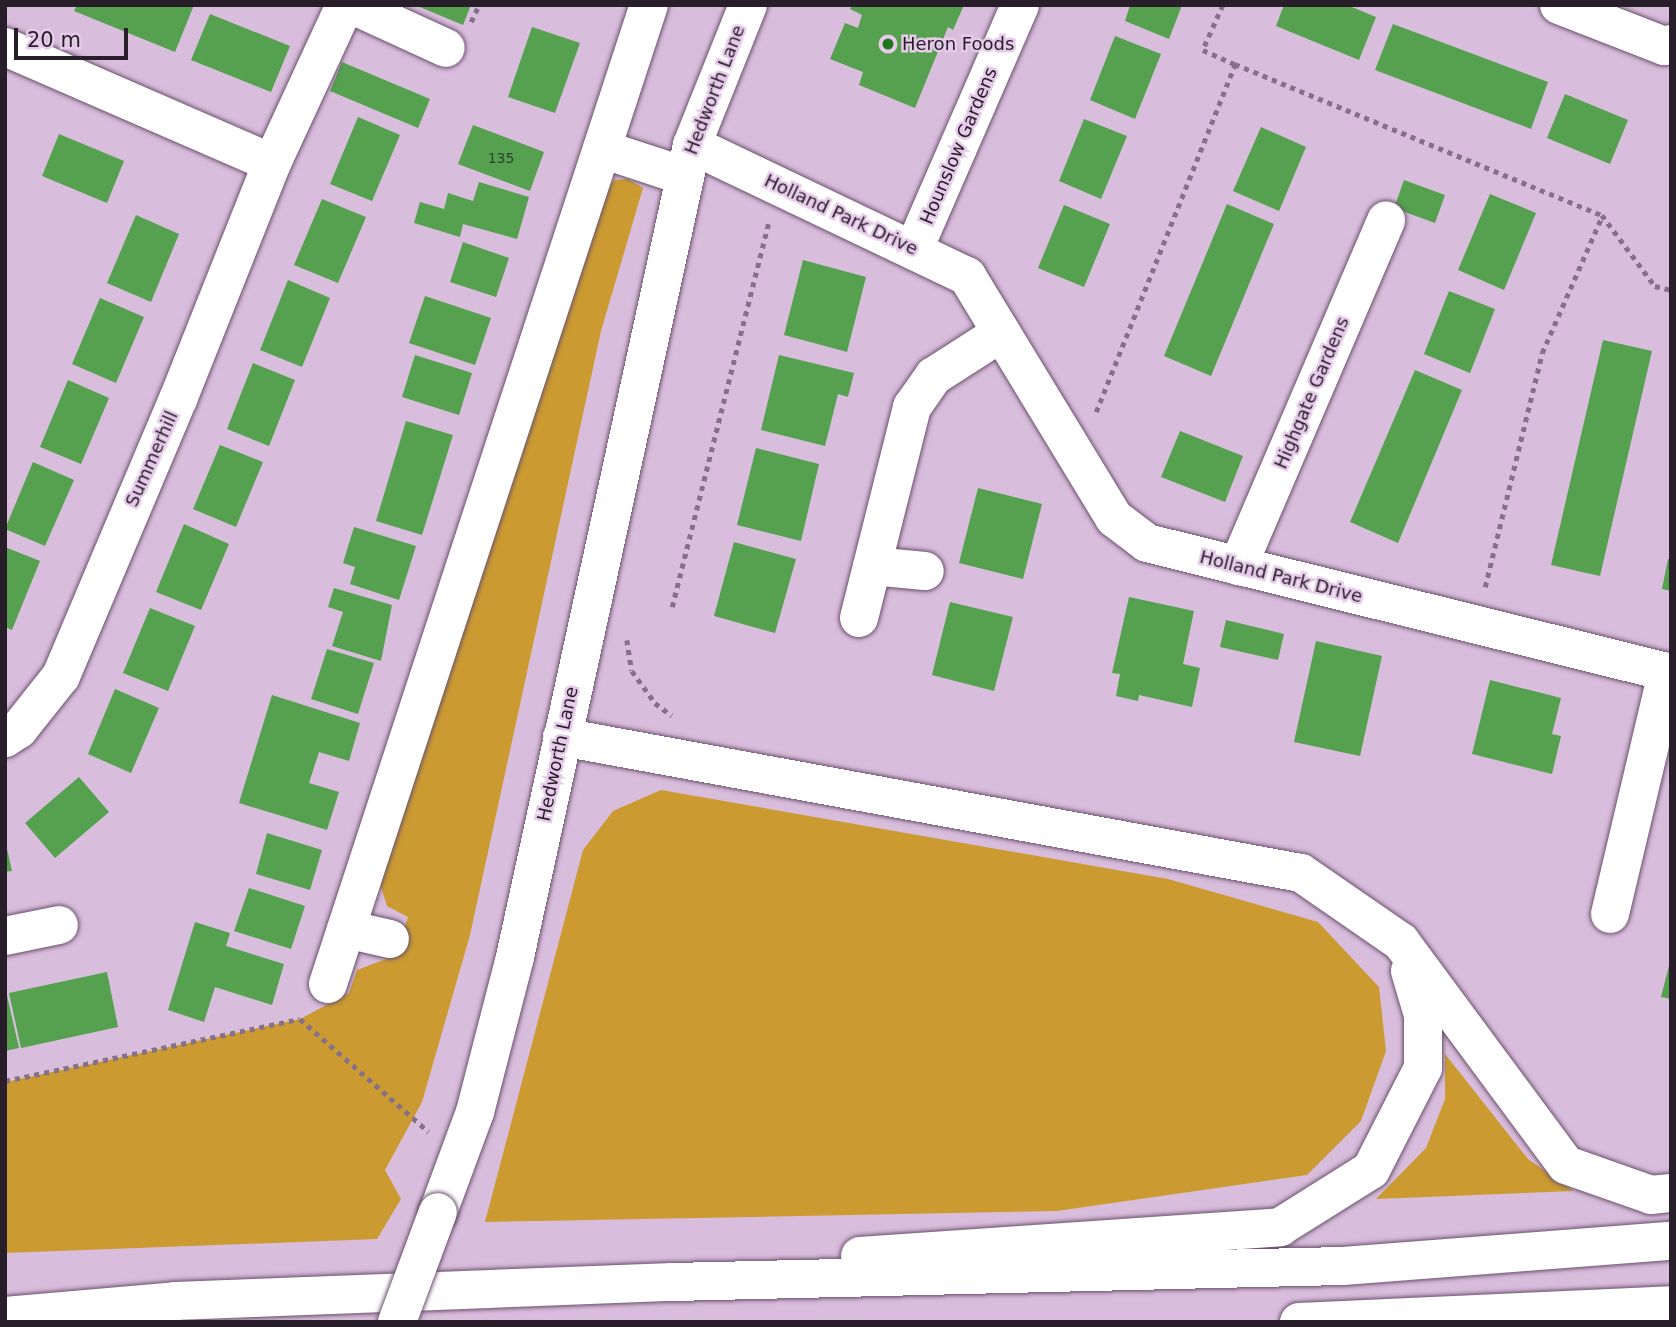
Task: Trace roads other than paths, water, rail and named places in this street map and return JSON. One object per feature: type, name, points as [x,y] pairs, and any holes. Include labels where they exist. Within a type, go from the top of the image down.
[{"type":"main road","name":"Summerhill","points":[[5,738],[19,729],[61,676],[272,163],[345,5]]},
{"type":"main road","points":[[352,5],[446,47]]},
{"type":"main road","points":[[328,984],[649,5]]},
{"type":"main road","name":"Hedworth Lane","points":[[397,1322],[475,1112],[515,957],[688,160],[748,5]]},
{"type":"main road","name":"Hounslow Gardens","points":[[914,249],[1020,5]]},
{"type":"main road","points":[[1559,5],[1664,47],[1671,44]]},
{"type":"main road","points":[[5,47],[272,163]]},
{"type":"main road","name":"Hedworth Lane","points":[[602,149],[688,160]]},
{"type":"main road","name":"Holland Park Drive","points":[[688,160],[778,185],[967,276],[1114,518],[1147,543],[1669,673],[1610,914]]},
{"type":"main road","name":"Highgate Gardens","points":[[1238,566],[1388,220]]},
{"type":"main road","points":[[859,618],[912,407],[934,376],[1001,333]]},
{"type":"main road","points":[[872,566],[925,571]]},
{"type":"main road","points":[[562,737],[1301,873],[1401,942],[1566,1165],[1651,1195],[1671,1193]]},
{"type":"main road","points":[[5,936],[59,925]]},
{"type":"main road","points":[[346,929],[390,939]]},
{"type":"main road","points":[[673,1282],[906,1249],[1280,1227],[1371,1170],[1423,1068],[1423,1015],[1401,942]]},
{"type":"main road","points":[[5,1316],[175,1301],[673,1282],[1343,1266],[1671,1241]]},
{"type":"main road","points":[[1299,1322],[1671,1305]]},
{"type":"place","name":"Heron Foods","points":[[888,44]]}]
